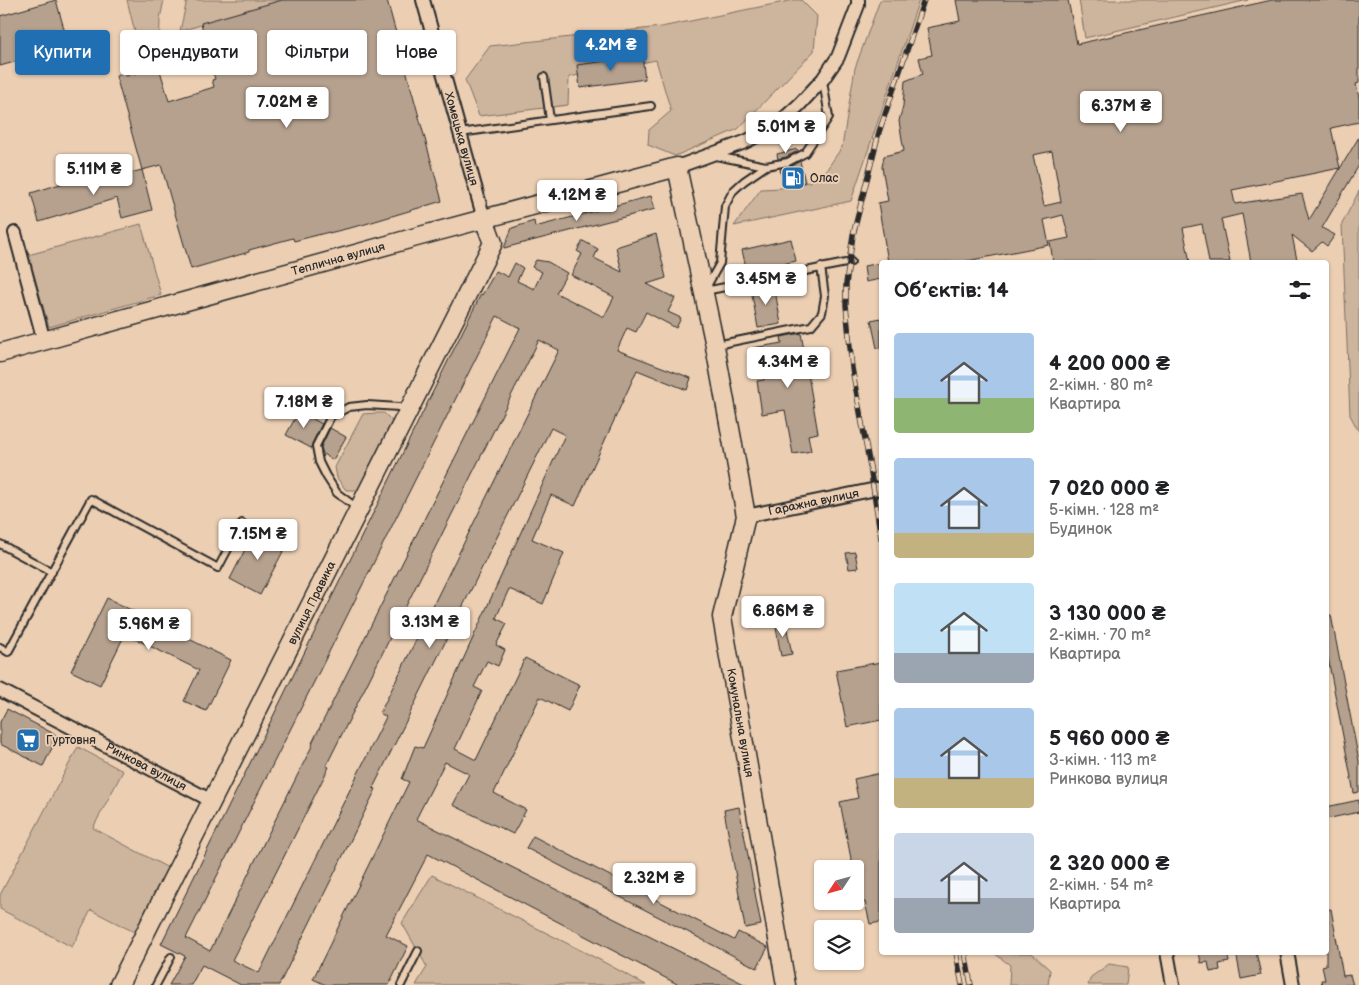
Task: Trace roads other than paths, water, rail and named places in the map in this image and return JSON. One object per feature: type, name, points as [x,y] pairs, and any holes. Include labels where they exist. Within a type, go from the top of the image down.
[{"type":"street","name":"Хомецька вулиця","points":[[423,0],[484,219]]},
{"type":"street","points":[[677,167],[745,142],[776,126],[799,105],[822,79],[838,56],[858,5],[858,0]]},
{"type":"street","name":"Теплична вулиця","points":[[0,353],[677,167]]},
{"type":"street","name":"Комунальна вулиця","points":[[677,167],[715,346],[746,516],[722,617],[786,985]]},
{"type":"street","name":"вулиця Правика","points":[[119,985],[493,243],[484,219]]},
{"type":"street","points":[[15,233],[44,341]]},
{"type":"street","name":"Гаражна вулиця","points":[[746,516],[879,488]]},
{"type":"street","name":"Ринкова вулиця","points":[[0,690],[212,801]]},
{"type":"street","points":[[1168,955],[1173,985]]},
{"type":"street","points":[[1288,955],[1293,985]]},
{"type":"lane","points":[[544,77],[550,120]]},
{"type":"lane","points":[[712,155],[766,166],[788,162],[805,153],[828,117],[822,79]]},
{"type":"lane","points":[[460,133],[651,106]]},
{"type":"lane","points":[[703,291],[720,264],[725,206],[733,191],[766,166]]},
{"type":"lane","points":[[703,291],[851,262]]},
{"type":"lane","points":[[715,346],[811,326],[822,313],[825,296],[821,268]]},
{"type":"lane","points":[[359,509],[337,493],[319,462],[316,446],[331,416],[349,407],[368,405],[399,407],[407,413]]},
{"type":"lane","points":[[0,647],[8,652],[91,500],[218,568],[242,523]]},
{"type":"lane","points":[[0,544],[52,572]]},
{"type":"lane","points":[[401,985],[418,951]]},
{"type":"lane","points":[[156,985],[171,956]]},
{"type":"railway","points":[[879,525],[852,368],[846,284],[853,235],[879,132],[924,0]]},
{"type":"railway","points":[[957,955],[962,985]]},
{"type":"railway","points":[[966,955],[971,985]]},
{"type":"place","name":"Олас","points":[[793,178]]},
{"type":"place","name":"Гуртовня","points":[[28,740]]}]
